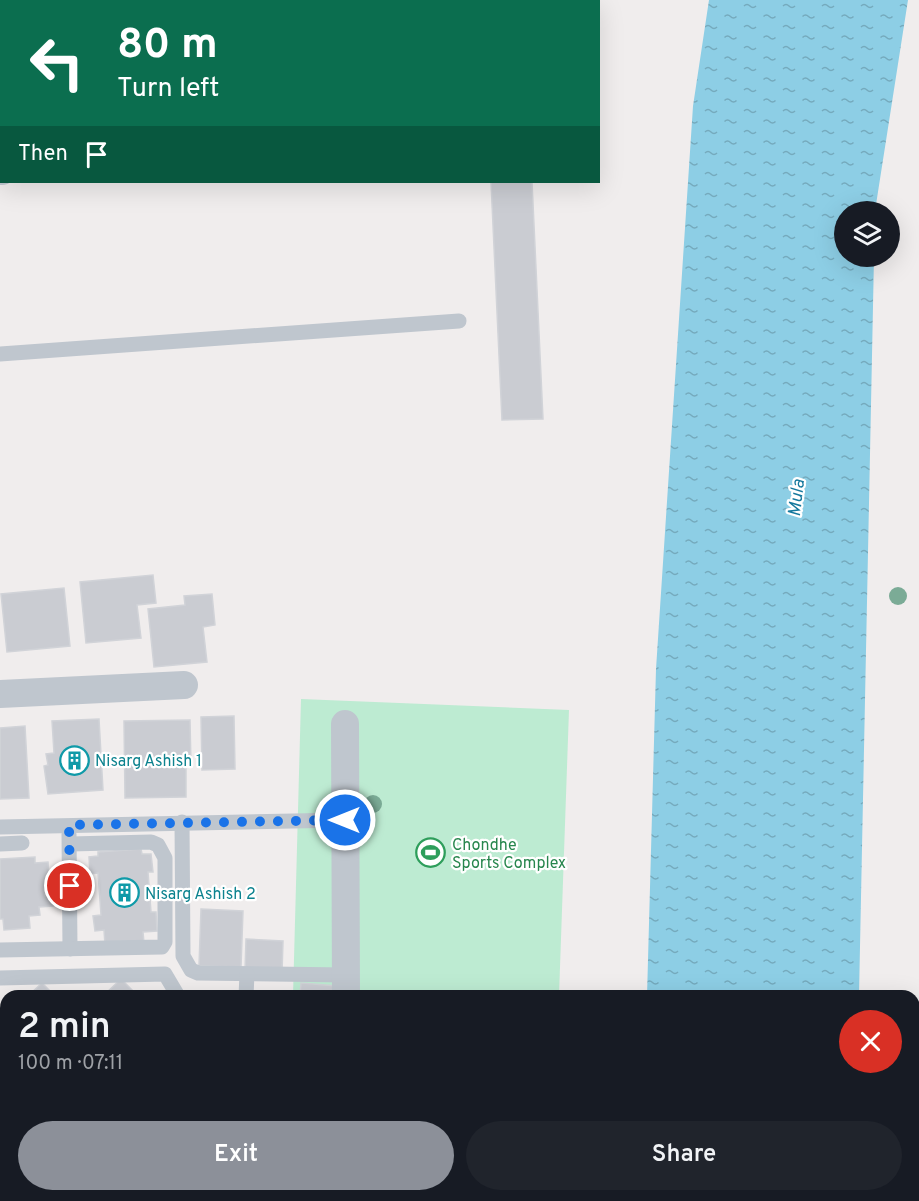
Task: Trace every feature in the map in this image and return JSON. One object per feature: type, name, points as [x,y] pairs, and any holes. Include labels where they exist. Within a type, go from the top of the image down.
[{"type":"street","points":[[0,694],[184,685]]},
{"type":"street","points":[[345,724],[346,986]]},
{"type":"lane","points":[[0,354],[459,321]]},
{"type":"lane","points":[[0,827],[51,833],[69,825],[345,820]]},
{"type":"lane","points":[[182,822],[183,956],[191,970],[198,973],[247,974],[346,986]]},
{"type":"lane","points":[[69,825],[70,949]]},
{"type":"lane","points":[[0,950],[162,947],[166,938],[165,858],[158,845],[152,842],[70,844]]},
{"type":"lane","points":[[0,844],[22,843]]},
{"type":"lane","points":[[0,978],[165,974],[174,990]]},
{"type":"lane","points":[[246,990],[247,974]]},
{"type":"green space","name":"Chondhe Sports Complex","points":[[301,699],[569,710],[559,990],[293,990]]},
{"type":"water","name":"Mula","points":[[709,0],[908,0],[877,201],[834,201],[834,267],[874,267],[859,990],[647,990],[656,669],[693,106]]},
{"type":"building","points":[[491,183],[532,183],[543,419],[502,420]]},
{"type":"building","points":[[153,575],[156,603],[137,605],[141,638],[86,643],[80,582]]},
{"type":"building","points":[[64,588],[70,646],[7,652],[1,594]]},
{"type":"building","points":[[212,594],[215,625],[203,627],[207,662],[154,667],[148,609],[185,605],[184,596]]},
{"type":"building","points":[[234,716],[235,769],[202,770],[201,717]]},
{"type":"building","name":"Nisarg Ashish 1","points":[[99,719],[103,790],[48,794],[44,766],[48,765],[46,754],[54,753],[52,721]]},
{"type":"building","points":[[190,720],[191,766],[186,766],[186,797],[125,798],[124,721]]},
{"type":"building","points":[[25,726],[29,798],[0,799],[0,728]]},
{"type":"building","name":"Nisarg Ashish 2","points":[[141,849],[142,854],[151,854],[153,872],[148,872],[151,912],[156,912],[157,931],[143,932],[144,943],[105,945],[104,930],[95,931],[93,916],[101,915],[98,873],[90,874],[89,857],[98,856],[98,852]]},
{"type":"building","points":[[35,857],[35,863],[48,862],[50,888],[44,889],[45,896],[52,895],[53,906],[39,907],[40,915],[29,916],[30,928],[4,930],[3,919],[0,919],[0,859]]},
{"type":"building","points":[[201,909],[243,911],[241,967],[199,966]]},
{"type":"building","points":[[246,939],[283,941],[282,973],[245,971]]},
{"type":"building","points":[[121,979],[132,990],[109,990]]},
{"type":"building","points":[[42,983],[49,990],[34,990]]},
{"type":"building","points":[[301,983],[337,986],[337,990],[300,990]]},
{"type":"place","name":"Nisarg Ashish 1","points":[[74,760]]},
{"type":"place","name":"Chondhe Sports Complex","points":[[431,853]]},
{"type":"place","name":"Nisarg Ashish 2","points":[[124,893]]},
{"type":"route","points":[[70,886],[69,825],[225,820],[345,820]]}]
